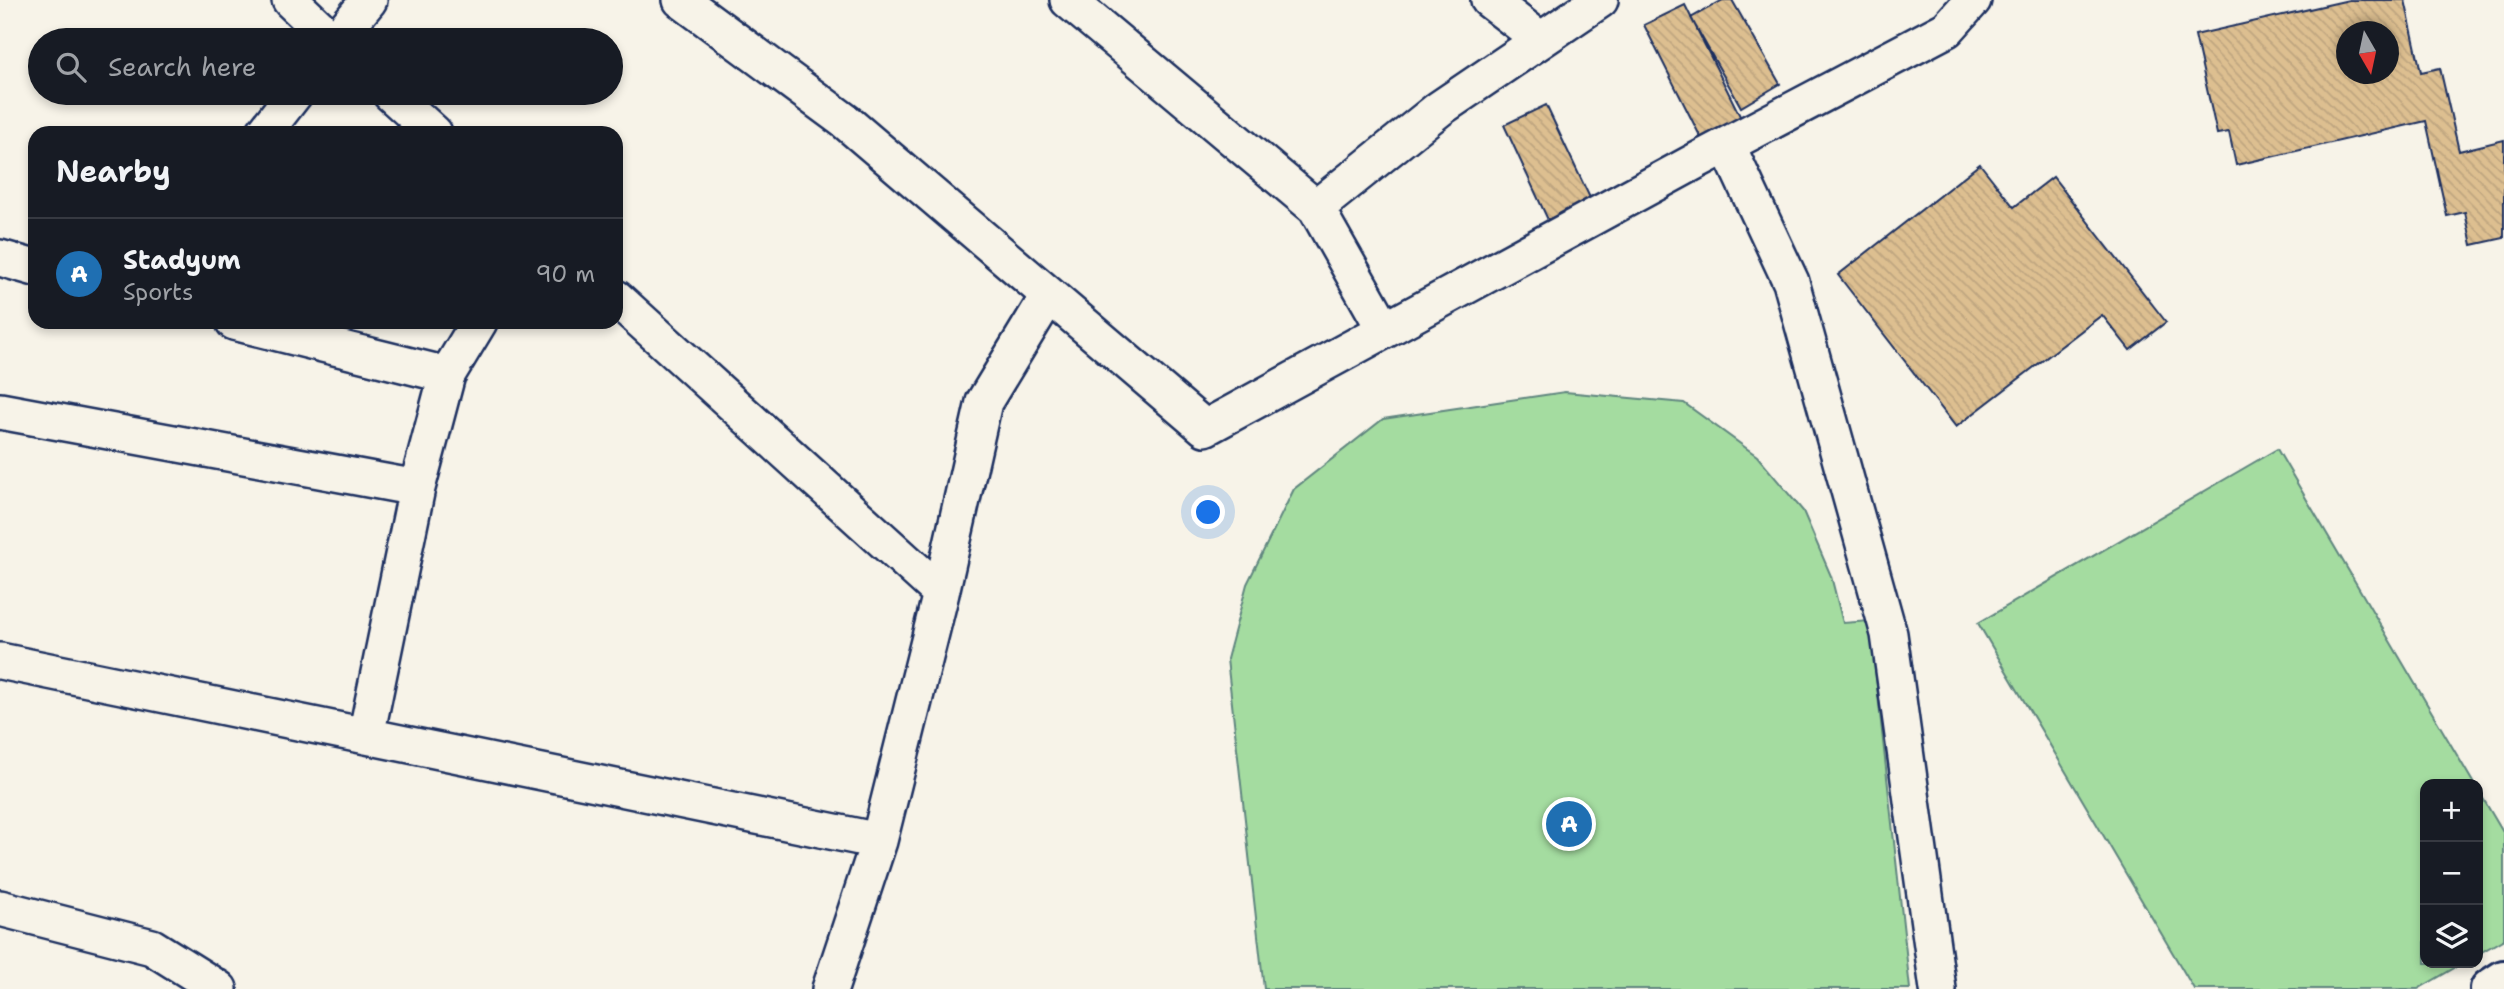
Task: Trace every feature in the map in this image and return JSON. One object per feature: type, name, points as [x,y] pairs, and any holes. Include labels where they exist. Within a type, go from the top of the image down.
[{"type":"street","points":[[290,0],[321,28]]},
{"type":"street","points":[[344,28],[369,0]]},
{"type":"street","points":[[681,0],[845,121],[1205,428],[1947,29],[1973,0]]},
{"type":"street","points":[[1489,0],[1541,40]]},
{"type":"street","points":[[1316,208],[1439,109],[1600,0]]},
{"type":"street","points":[[1081,3],[1316,208],[1385,330]]},
{"type":"street","points":[[269,126],[286,105]]},
{"type":"street","points":[[403,105],[426,126]]},
{"type":"street","points":[[1727,145],[1791,282],[1889,634],[1938,989]]},
{"type":"street","points":[[0,258],[28,266]]},
{"type":"street","points":[[830,989],[879,841],[941,593],[984,402],[1049,295]]},
{"type":"street","points":[[623,304],[941,593]]},
{"type":"street","points":[[262,329],[447,375]]},
{"type":"street","points":[[366,736],[417,488],[447,375],[476,329]]},
{"type":"street","points":[[0,411],[417,488]]},
{"type":"street","points":[[0,661],[879,841]]},
{"type":"street","points":[[0,908],[152,947],[219,989]]},
{"type":"street","points":[[2490,989],[2504,980]]},
{"type":"green space","points":[[1565,392],[1684,403],[1757,456],[1803,511],[1831,576],[1843,623],[1870,621],[1910,989],[1264,989],[1227,659],[1247,584],[1294,489],[1383,419]]},
{"type":"green space","points":[[2277,449],[2471,779],[2420,779],[2420,968],[2454,968],[2418,989],[2194,989],[1978,623]]},
{"type":"green space","points":[[2483,798],[2504,834],[2504,939],[2483,951]]},
{"type":"building","points":[[1723,0],[1732,0],[1780,84],[1741,107],[1691,18]]},
{"type":"building","points":[[2349,0],[2405,0],[2421,72],[2440,68],[2459,151],[2504,140],[2504,238],[2472,245],[2465,212],[2447,216],[2426,121],[2236,165],[2229,132],[2217,134],[2195,35]]},
{"type":"building","points":[[1685,5],[1741,118],[1701,138],[1644,25]]},
{"type":"building","points":[[1546,105],[1591,200],[1548,220],[1504,125]]},
{"type":"building","points":[[1980,164],[2014,207],[2053,177],[2166,322],[2130,350],[2102,315],[1956,427],[1838,275]]},
{"type":"place","name":"Stadyum","points":[[1569,824]]}]
